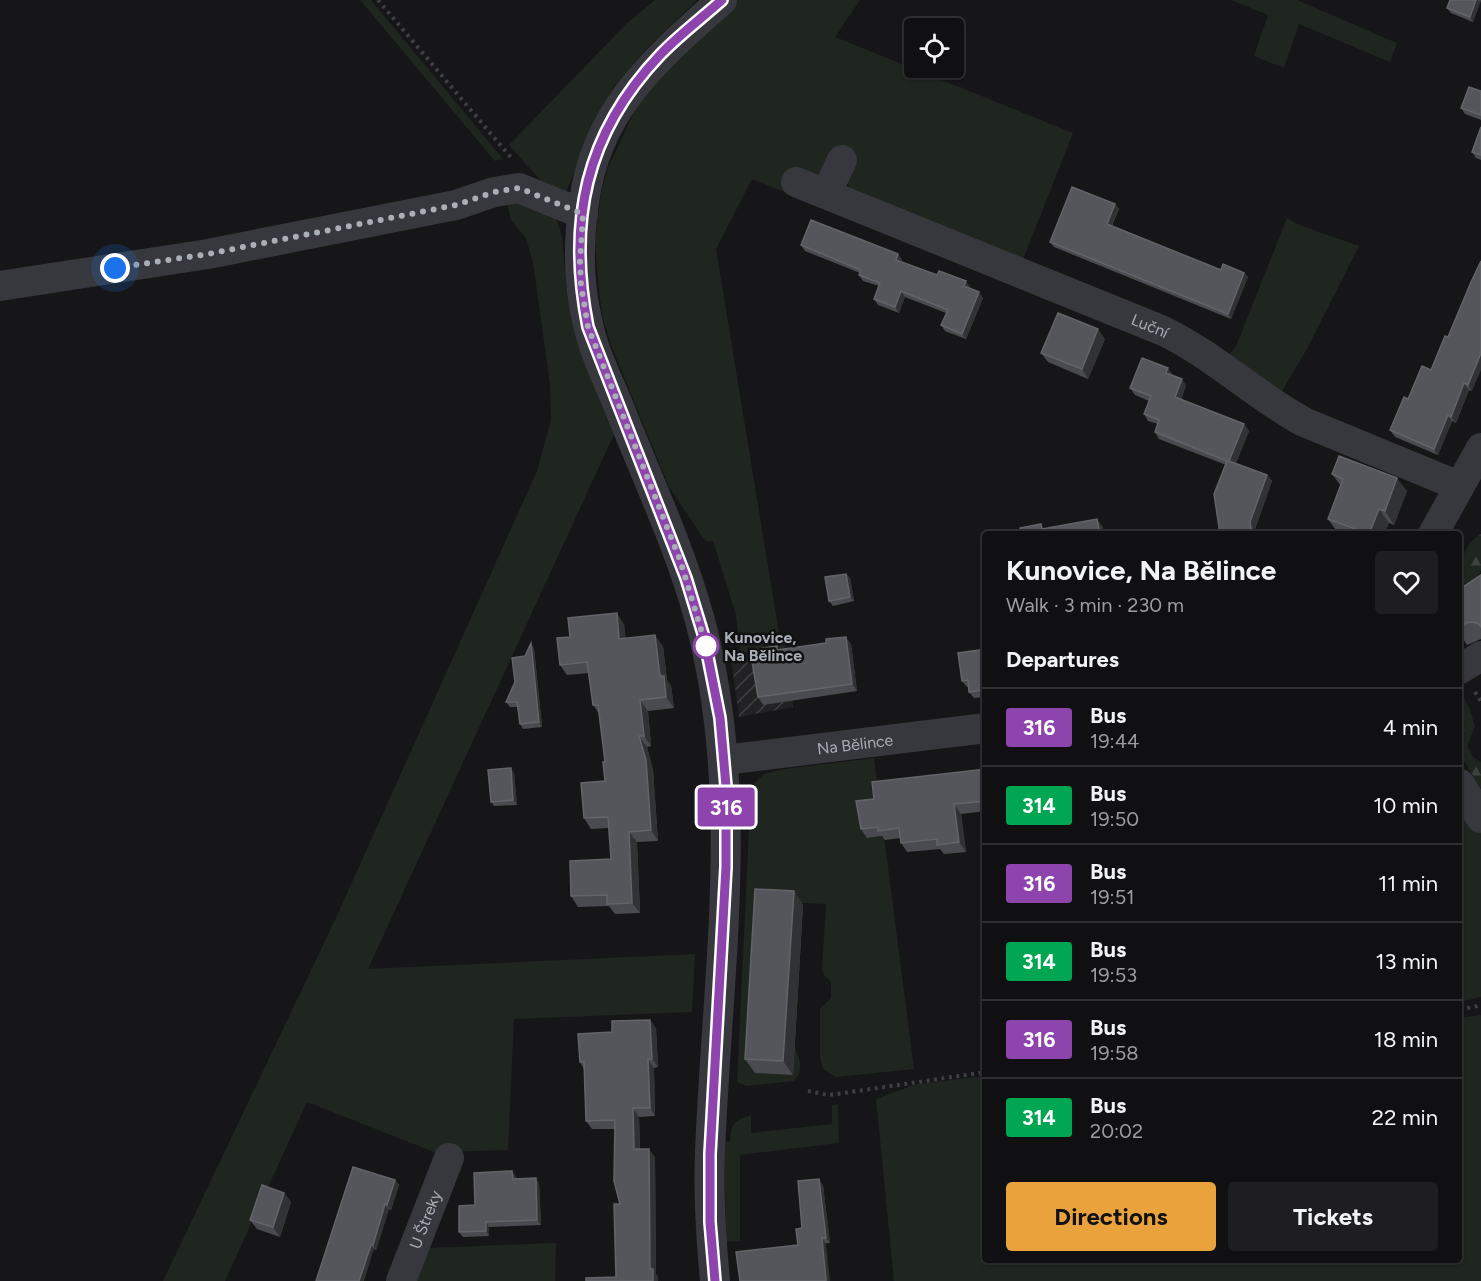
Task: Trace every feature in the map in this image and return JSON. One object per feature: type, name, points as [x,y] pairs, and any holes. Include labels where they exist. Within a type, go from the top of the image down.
[{"type":"street","points":[[715,1281],[710,1222],[710,1154],[726,867],[724,760],[716,698],[695,604],[669,530],[588,327],[581,285],[580,262],[587,182],[594,158],[611,120],[622,101],[661,54],[722,0]]},
{"type":"street","points":[[826,194],[842,160]]},
{"type":"street","name":"Luční","points":[[796,182],[1169,334],[1198,350],[1281,410],[1304,422],[1459,486]]},
{"type":"street","points":[[0,286],[208,254],[456,205],[494,192],[519,188],[583,214]]},
{"type":"street","points":[[1434,531],[1480,451]]},
{"type":"street","points":[[1462,668],[1481,656]]},
{"type":"street","name":"Na Bělince","points":[[724,760],[982,728]]},
{"type":"street","points":[[1462,787],[1481,818]]},
{"type":"street","name":"U Štreky","points":[[401,1281],[449,1158]]},
{"type":"path","points":[[378,0],[515,162]]},
{"type":"path","points":[[1462,1010],[1481,1005]]},
{"type":"path","points":[[808,1090],[828,1095],[982,1073]]},
{"type":"shaded area","points":[[785,641],[793,707],[739,717],[730,651]]},
{"type":"green space","points":[[360,0],[371,0],[503,159],[495,161]]},
{"type":"green space","points":[[655,0],[697,0],[644,51],[614,87],[594,121],[565,195],[549,190],[509,145],[627,23]]},
{"type":"green space","points":[[737,0],[860,0],[835,37],[904,65],[904,78],[937,78],[1073,133],[1022,262],[851,192],[846,180],[827,169],[791,195],[752,179],[716,249],[782,651],[743,657],[739,645],[744,645],[743,634],[738,634],[736,615],[713,541],[706,542],[669,487],[611,345],[602,315],[599,291],[595,241],[601,192],[608,168],[634,112],[647,91],[684,51]]},
{"type":"green space","points":[[1231,0],[1297,0],[1397,43],[1390,62],[1299,24],[1284,68],[1254,56],[1268,15]]},
{"type":"green space","points":[[512,200],[556,218],[562,236],[567,295],[616,430],[368,969],[695,954],[692,1012],[514,1019],[508,1150],[434,1152],[307,1102],[225,1281],[163,1281],[335,920],[537,471],[551,420],[550,384],[533,263],[526,238],[511,220],[507,202]]},
{"type":"green space","points":[[1287,218],[1297,224],[1359,246],[1307,349],[1279,396],[1227,358],[1236,346]]},
{"type":"green space","points":[[1481,534],[1481,570],[1462,604],[1462,562],[1473,541]]},
{"type":"green space","points":[[1462,695],[1475,726],[1467,746],[1473,757],[1481,762],[1481,789],[1462,757]]},
{"type":"green space","points":[[874,758],[880,808],[867,838],[884,836],[914,1069],[836,1077],[823,1069],[820,1057],[820,1009],[831,998],[831,982],[822,969],[826,904],[803,903],[794,1044],[800,1071],[794,1081],[747,1086],[737,1082],[751,787],[764,774],[784,769]]},
{"type":"green space","points":[[1462,800],[1481,832],[1481,997],[1462,1002]]},
{"type":"green space","points":[[1481,1015],[1481,1281],[894,1281],[876,1099],[917,1084],[982,1076],[982,1263],[1462,1263],[1462,1018]]},
{"type":"green space","points":[[838,1104],[839,1143],[740,1155],[740,1241],[726,1242],[724,1141],[730,1142],[734,1124],[751,1115],[751,1133],[832,1124],[832,1105]]},
{"type":"green space","points":[[556,1243],[555,1281],[413,1281],[427,1248]]},
{"type":"building","points":[[1450,0],[1476,0],[1470,17],[1447,8]]},
{"type":"building","points":[[1469,87],[1481,91],[1481,115],[1461,108]]},
{"type":"building","points":[[1481,127],[1481,155],[1472,152]]},
{"type":"building","points":[[1072,187],[1115,204],[1107,224],[1221,270],[1223,264],[1244,273],[1228,314],[1050,242]]},
{"type":"building","points":[[811,220],[898,254],[896,260],[937,275],[939,271],[966,281],[964,286],[979,292],[962,334],[941,325],[948,310],[901,291],[895,307],[874,299],[880,283],[859,275],[861,270],[801,245]]},
{"type":"building","points":[[1481,261],[1481,353],[1468,385],[1464,383],[1451,417],[1448,415],[1434,449],[1390,430],[1404,397],[1408,399],[1422,366],[1431,370]]},
{"type":"building","points":[[1058,313],[1098,329],[1082,369],[1041,353]]},
{"type":"building","points":[[1142,358],[1168,368],[1166,373],[1182,379],[1175,397],[1244,424],[1229,461],[1267,475],[1250,522],[1252,531],[1220,531],[1214,494],[1227,461],[1155,432],[1159,420],[1144,414],[1151,396],[1130,388]]},
{"type":"building","points":[[1339,456],[1397,478],[1385,511],[1379,509],[1370,531],[1361,531],[1328,519],[1343,479],[1332,474]]},
{"type":"building","points":[[1097,519],[1099,531],[1020,531],[1020,528],[1041,524],[1042,529]]},
{"type":"building","points":[[846,574],[850,597],[829,601],[825,577]]},
{"type":"building","points":[[1481,575],[1481,627],[1477,623],[1469,622],[1462,625],[1462,588]]},
{"type":"building","points":[[617,613],[619,639],[655,635],[660,676],[664,676],[666,697],[640,700],[644,736],[639,736],[646,760],[651,830],[629,832],[632,903],[607,904],[607,895],[571,896],[570,861],[611,859],[608,817],[584,818],[581,783],[605,781],[598,705],[593,705],[587,662],[560,665],[557,638],[570,637],[568,618]]},
{"type":"building","points":[[846,637],[852,684],[758,697],[750,650],[777,646],[777,650],[826,643],[826,639]]},
{"type":"building","points":[[531,643],[539,722],[520,724],[517,702],[506,702],[515,682],[512,658],[525,656]]},
{"type":"building","points":[[982,650],[982,690],[969,692],[968,680],[962,681],[958,653]]},
{"type":"building","points":[[511,768],[513,800],[491,802],[488,770]]},
{"type":"building","points":[[982,769],[982,801],[954,804],[959,842],[937,845],[937,839],[901,843],[899,828],[878,831],[878,827],[861,829],[856,801],[874,799],[872,782]]},
{"type":"building","points":[[755,889],[794,891],[783,1061],[745,1059]]},
{"type":"building","points":[[650,1020],[652,1059],[648,1059],[650,1108],[633,1108],[634,1149],[649,1149],[650,1269],[653,1269],[653,1281],[586,1281],[586,1278],[616,1277],[614,1204],[620,1204],[614,1181],[615,1120],[586,1121],[584,1062],[580,1062],[578,1034],[612,1032],[612,1021]]},
{"type":"building","points":[[353,1167],[395,1180],[387,1205],[385,1204],[359,1281],[316,1281]]},
{"type":"building","points":[[512,1171],[513,1179],[536,1178],[537,1220],[486,1222],[486,1231],[459,1232],[459,1206],[475,1205],[474,1173]]},
{"type":"building","points":[[819,1179],[826,1238],[822,1238],[826,1281],[740,1281],[736,1252],[798,1245],[796,1229],[802,1228],[798,1181]]},
{"type":"building","points":[[262,1185],[284,1193],[273,1227],[250,1220]]},
{"type":"bus line","name":"316","points":[[715,1281],[710,1222],[710,1154],[726,867],[726,786],[720,718],[699,617],[680,560],[588,327],[581,285],[580,262],[583,206],[587,182],[594,158],[611,120],[622,101],[661,54],[722,0]]},
{"type":"place","name":"Kunovice, Na Bělince","points":[[706,646]]},
{"type":"route","points":[[115,268],[208,254],[456,205],[494,192],[519,188],[583,214],[581,285],[588,327],[680,560],[706,646]]}]
